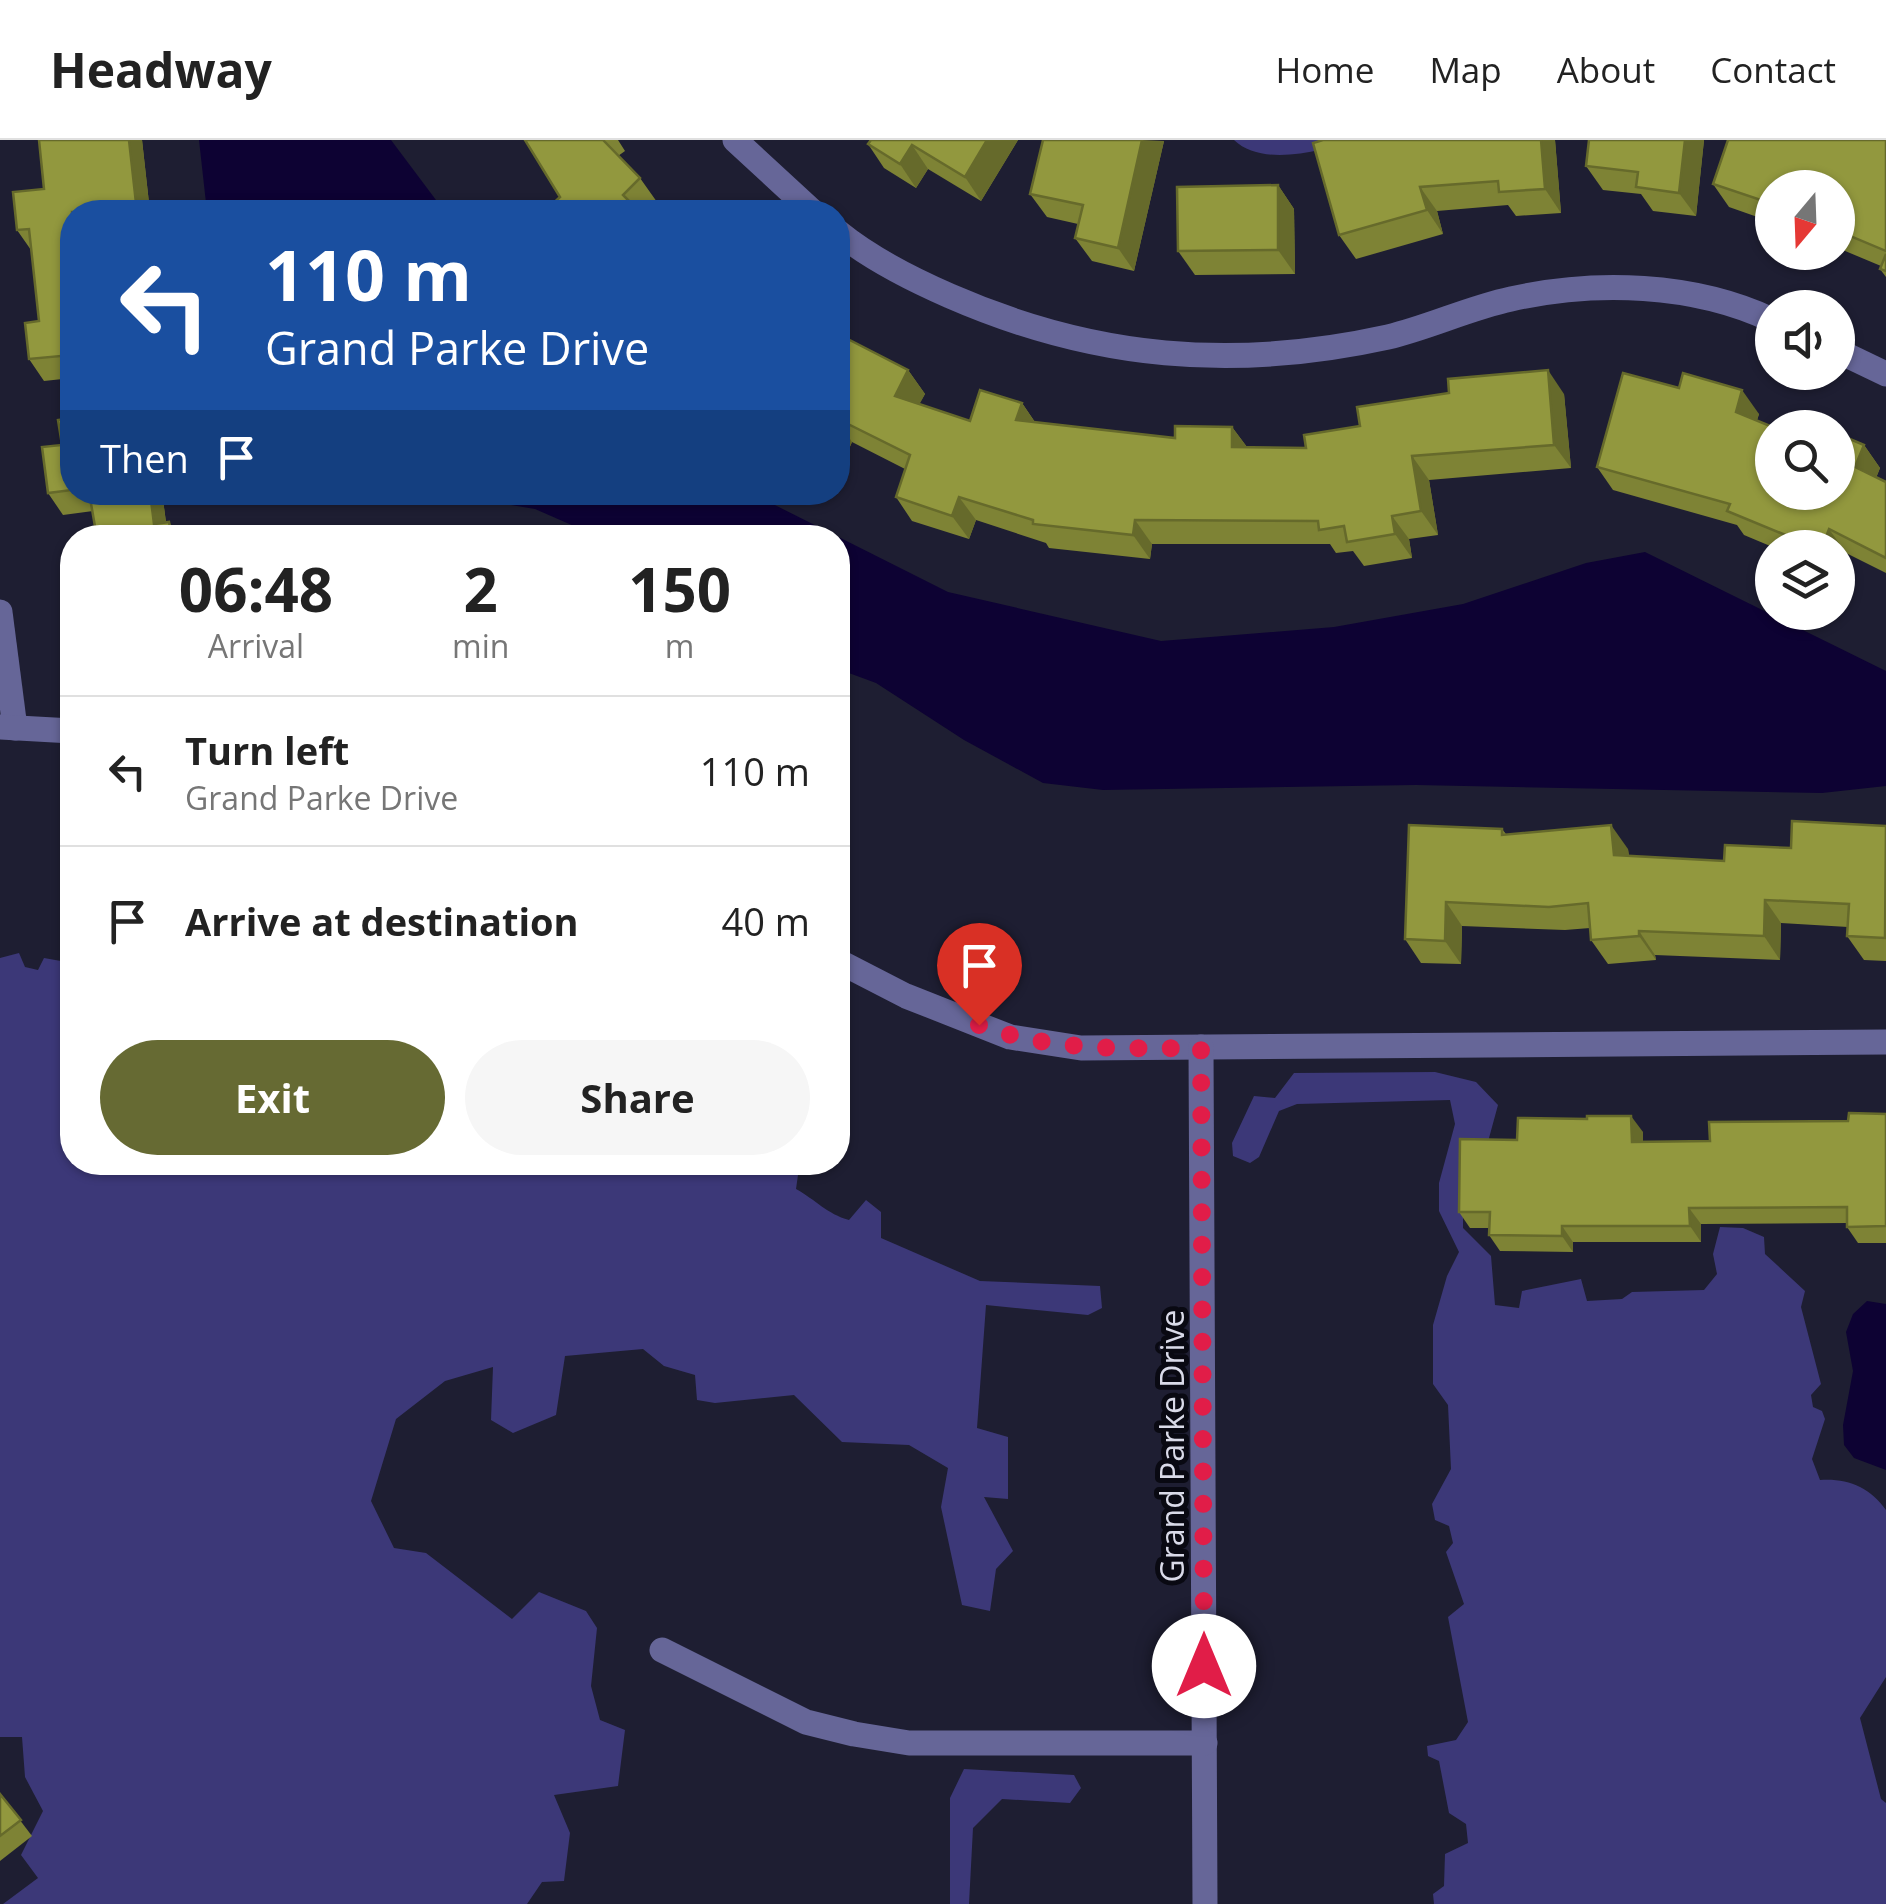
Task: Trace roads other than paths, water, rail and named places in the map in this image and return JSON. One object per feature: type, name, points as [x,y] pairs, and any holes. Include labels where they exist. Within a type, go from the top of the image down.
[{"type":"street","points":[[735,140],[800,200]]},
{"type":"street","points":[[850,240],[914,280],[1000,318],[1075,340],[1151,353],[1220,357],[1306,352],[1391,336],[1510,299],[1570,289],[1638,288],[1707,298],[1755,314]]},
{"type":"street","points":[[1855,359],[1886,374]]},
{"type":"street","points":[[0,612],[8,727],[60,730]]},
{"type":"street","points":[[850,967],[906,996],[1010,1037],[1081,1048],[1886,1042]]},
{"type":"street","name":"Grand Parke Drive","points":[[1201,1048],[1205,1904]]},
{"type":"street","points":[[662,1650],[806,1722],[854,1734],[908,1743],[1205,1743]]}]
